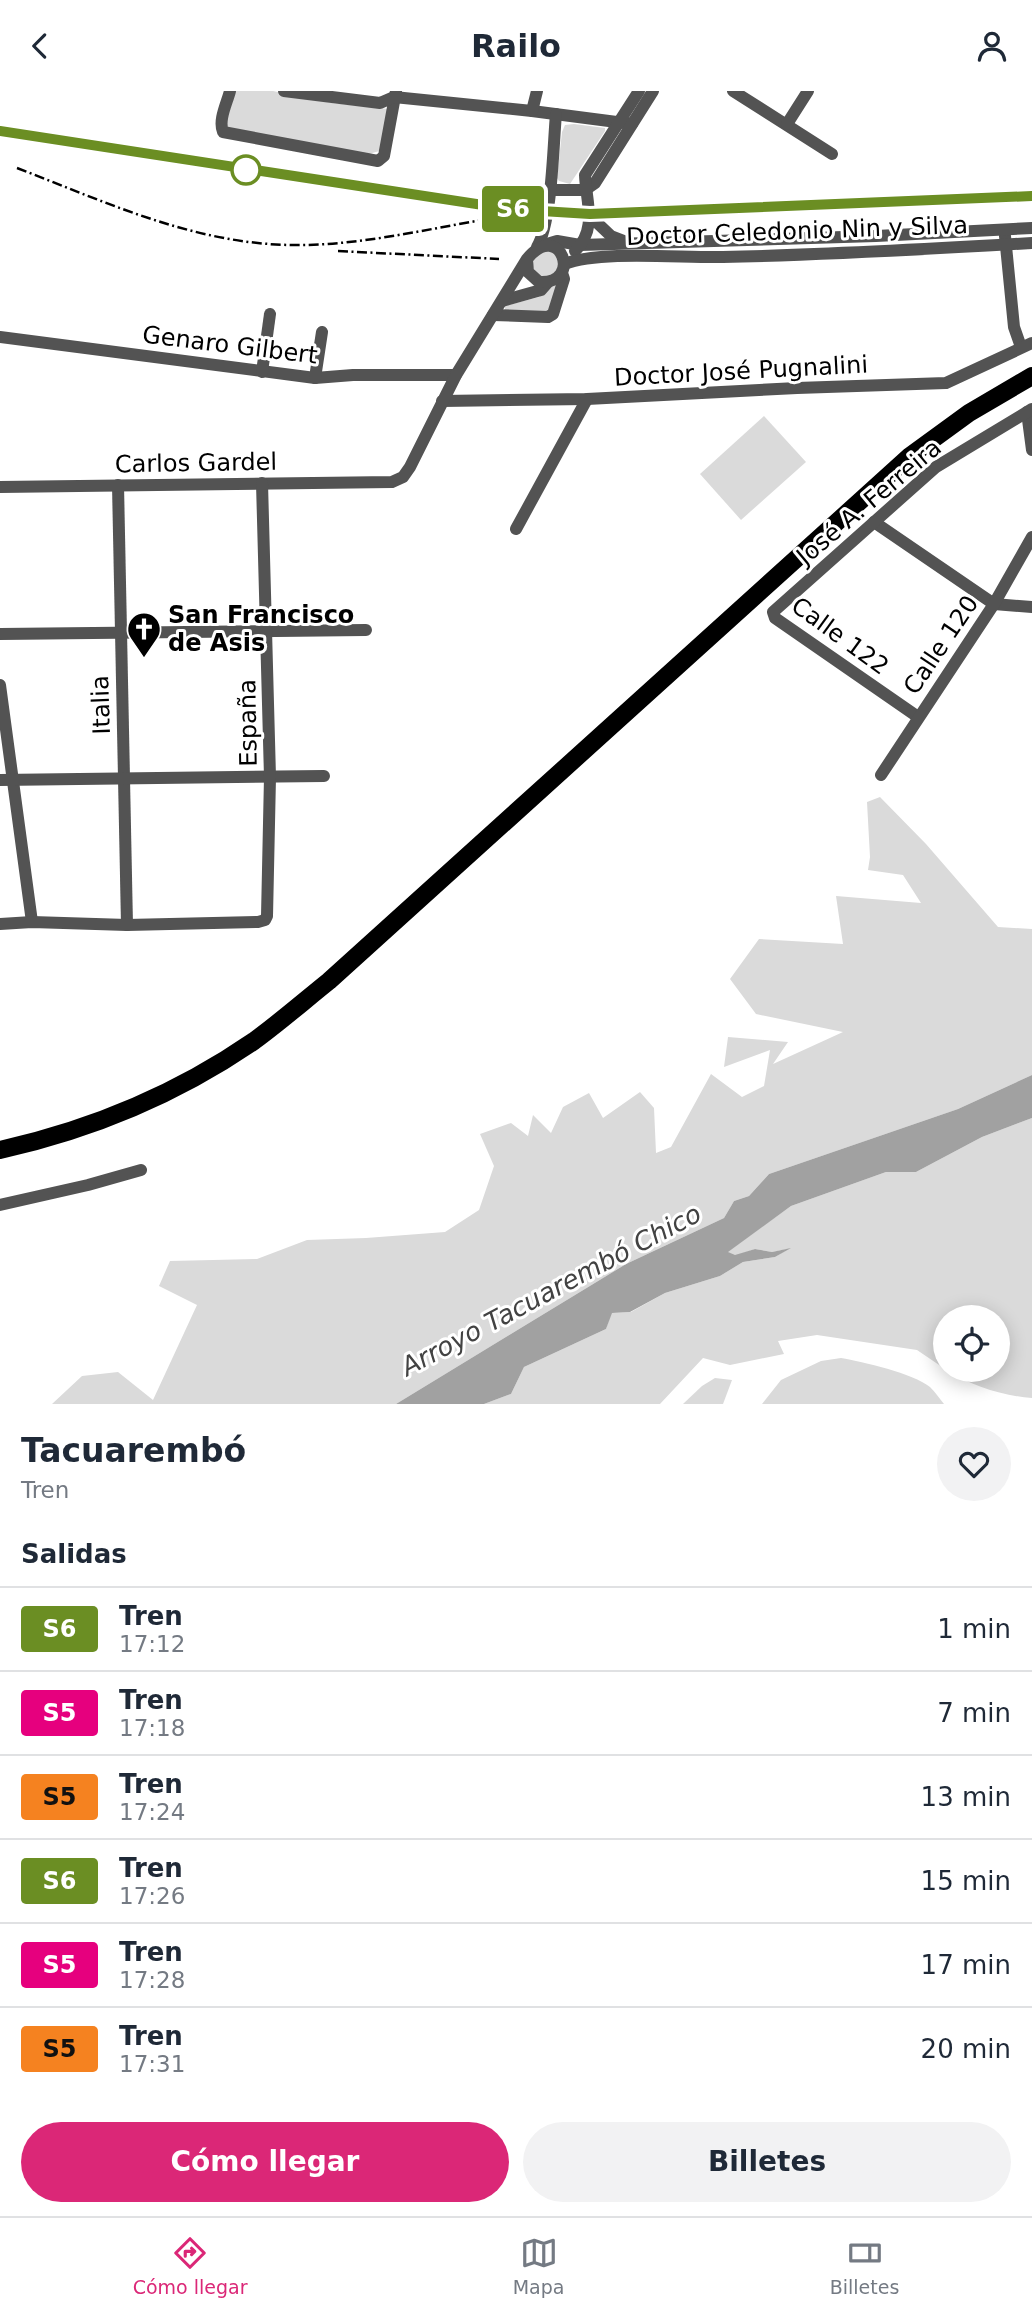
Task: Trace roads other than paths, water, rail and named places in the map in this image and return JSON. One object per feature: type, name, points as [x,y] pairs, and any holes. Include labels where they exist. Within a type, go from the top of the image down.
[{"type":"highway","points":[[0,1150],[72,1131],[135,1107],[184,1083],[254,1041],[329,981],[910,456],[969,413],[1032,376]]},
{"type":"street","points":[[230,91],[221,121],[220,128],[223,132],[378,161],[384,156],[392,93]]},
{"type":"street","points":[[284,91],[380,103],[392,93],[625,123]]},
{"type":"street","points":[[532,111],[537,91]]},
{"type":"street","points":[[549,190],[585,190],[595,183],[639,91]]},
{"type":"street","points":[[625,123],[653,91]]},
{"type":"street","points":[[733,91],[832,154]]},
{"type":"street","points":[[787,124],[808,91]]},
{"type":"street","points":[[442,401],[527,259],[540,246],[544,236],[556,114]]},
{"type":"street","points":[[585,190],[591,217],[611,236],[628,243]]},
{"type":"street","points":[[527,259],[531,276],[539,282],[555,280],[580,245],[591,217]]},
{"type":"street","name":"Doctor Celedonio Nin y Silva","points":[[540,246],[557,241],[580,245],[876,236],[1032,228]]},
{"type":"street","points":[[1004,229],[1014,327],[1026,345]]},
{"type":"street","points":[[876,236],[877,250]]},
{"type":"street","points":[[723,241],[724,257]]},
{"type":"street","name":"Doctor Celedonio Nin y Silva","points":[[564,266],[577,260],[629,257],[724,257],[1032,243]]},
{"type":"street","points":[[493,315],[548,317],[552,314],[564,279],[564,266],[560,251],[554,247],[540,246]]},
{"type":"street","points":[[502,301],[541,290],[548,282]]},
{"type":"street","points":[[262,372],[270,314]]},
{"type":"street","points":[[315,378],[322,332]]},
{"type":"street","name":"Genaro Gilbert","points":[[0,337],[315,378],[353,375],[456,375]]},
{"type":"street","name":"Doctor José Pugnalini","points":[[442,401],[587,399],[797,387],[946,383],[1026,345]]},
{"type":"street","points":[[516,529],[587,399]]},
{"type":"street","name":"Carlos Gardel","points":[[0,487],[392,482],[403,477],[410,467],[442,401]]},
{"type":"street","points":[[1029,410],[1032,450]]},
{"type":"street","name":"José A. Ferreira","points":[[773,611],[936,467],[1029,410]]},
{"type":"street","name":"España","points":[[127,925],[265,920],[268,910],[270,777],[262,483]]},
{"type":"street","name":"Italia","points":[[118,485],[127,925]]},
{"type":"street","points":[[874,522],[994,604],[1032,607]]},
{"type":"street","name":"Calle 120","points":[[881,775],[994,604],[1032,537]]},
{"type":"street","name":"Calle 122","points":[[773,611],[775,618],[918,717]]},
{"type":"street","points":[[0,634],[366,630]]},
{"type":"street","points":[[0,685],[7,780],[32,922]]},
{"type":"street","points":[[7,780],[324,776]]},
{"type":"street","points":[[0,924],[32,922],[127,925]]},
{"type":"street","points":[[0,1205],[141,1170]]},
{"type":"railway","points":[[0,131],[509,209],[590,214],[1032,196]]},
{"type":"railway","points":[[17,168],[157,221],[229,239],[266,244],[352,242],[494,218]]},
{"type":"railway","points":[[338,251],[499,259]]},
{"type":"train","name":"S6","points":[[0,131],[509,209],[590,214],[1032,196]]},
{"type":"place","name":"San Francisco de Asis","points":[[144,659]]},
{"type":"water label","name":"Arroyo Tacuarembó Chico","points":[[551,1290]]}]
